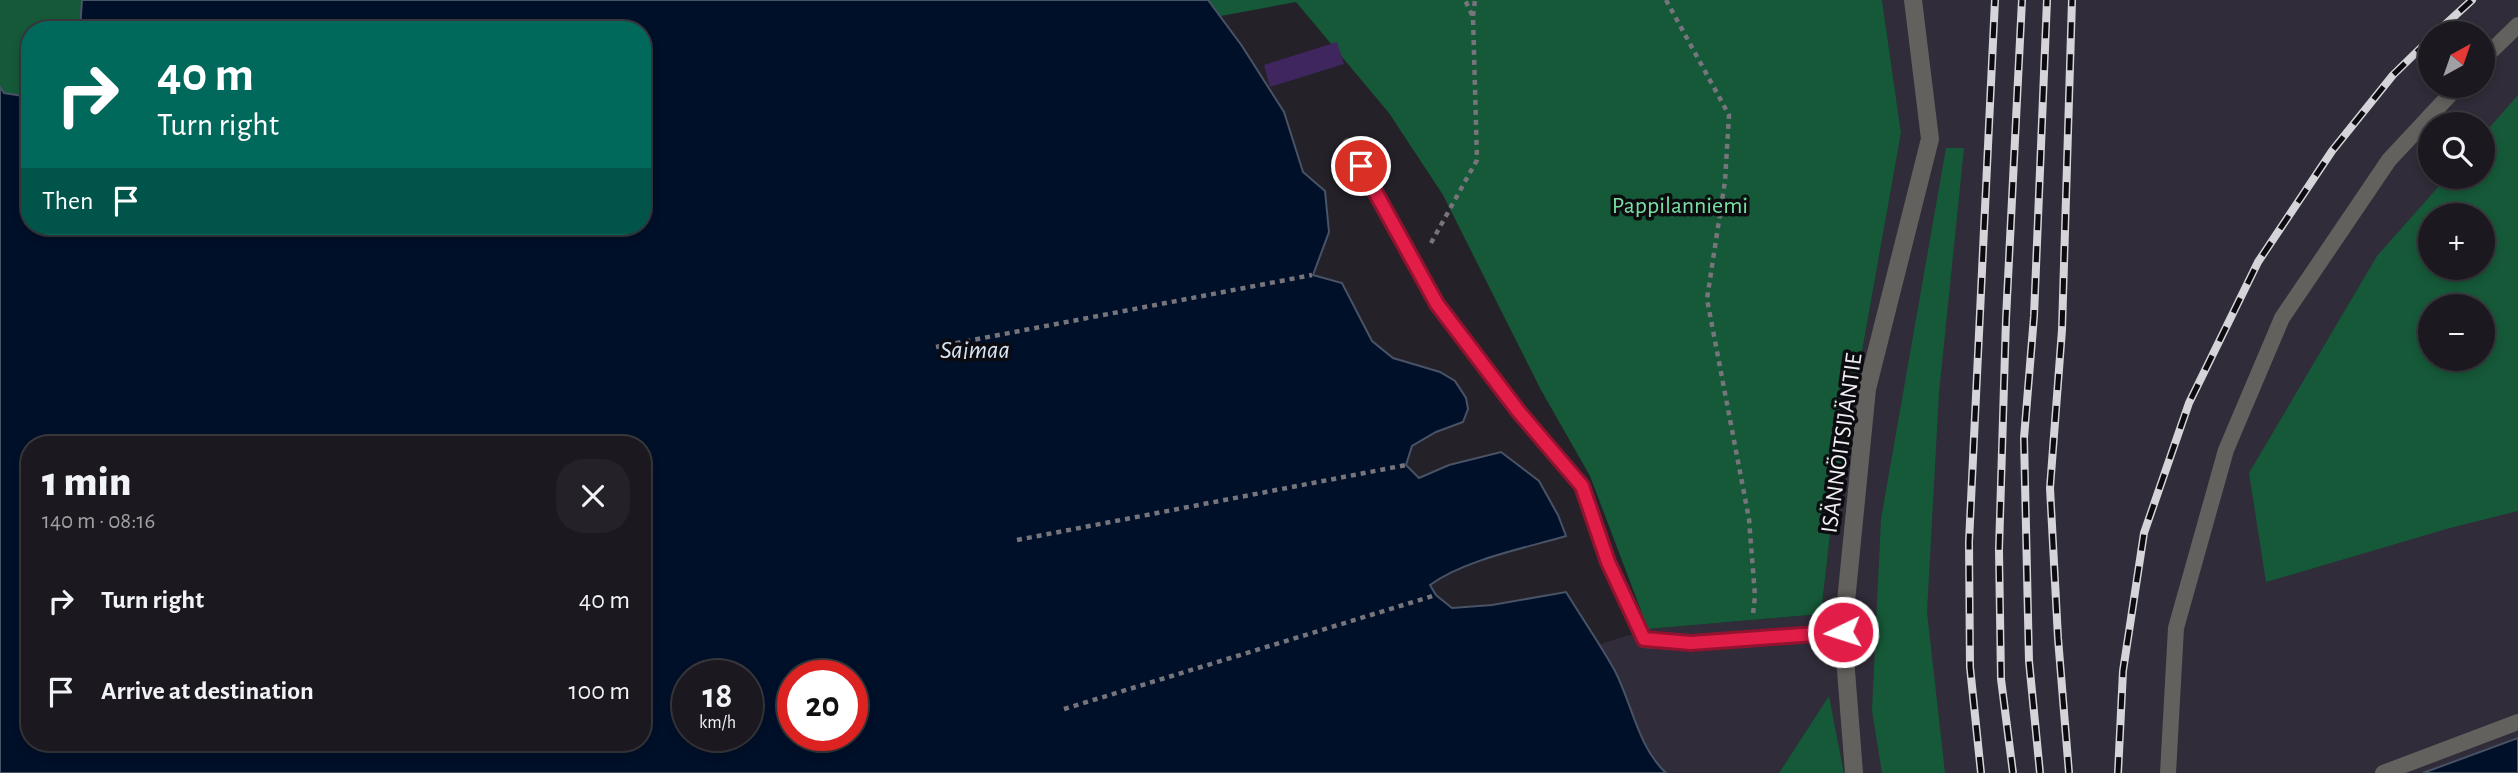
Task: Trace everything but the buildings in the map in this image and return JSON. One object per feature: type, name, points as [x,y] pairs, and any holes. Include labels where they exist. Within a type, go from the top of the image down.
[{"type":"street","name":"ISÄNNÖITSIJÄNTIE","points":[[1854,773],[1843,632],[1867,389],[1930,139],[1913,0]]},
{"type":"lane","points":[[2496,46],[2518,25]]},
{"type":"lane","points":[[2168,773],[2176,628],[2226,450],[2282,318],[2389,160],[2447,98]]},
{"type":"lane","points":[[1349,146],[1437,304],[1519,412],[1582,486],[1608,562],[1644,639],[1691,643],[1843,632]]},
{"type":"lane","points":[[2383,773],[2518,722]]},
{"type":"path","points":[[1465,0],[1473,17]]},
{"type":"path","points":[[1417,269],[1476,160],[1473,17],[1475,0]]},
{"type":"path","points":[[1666,0],[1730,115],[1725,181],[1707,299],[1749,519],[1755,596],[1749,639]]},
{"type":"path","points":[[936,348],[1312,275]]},
{"type":"path","points":[[1017,540],[1406,465]]},
{"type":"path","points":[[1064,709],[1436,595]]},
{"type":"shaded area","points":[[1882,0],[2518,0],[2518,773],[1844,773],[1829,697],[1779,773],[1666,773],[1657,765],[1633,719],[1616,673],[1598,645],[1648,629],[1821,614],[1831,526],[1901,133]]},
{"type":"green space","points":[[0,0],[82,0],[81,21],[21,21],[21,96],[4,93],[0,87]]},
{"type":"green space","name":"Pappilanniemi","points":[[1208,0],[1882,0],[1901,133],[1831,526],[1821,614],[1648,629],[1590,476],[1541,390],[1443,195],[1389,113],[1296,2],[1221,16]]},
{"type":"green space","points":[[2518,95],[2518,511],[2266,582],[2249,473],[2377,256],[2418,210],[2418,280],[2495,280],[2495,203],[2424,203],[2436,189],[2495,189],[2495,121]]},
{"type":"green space","points":[[1946,148],[1964,148],[1939,393],[1927,612],[1945,773],[1882,773],[1872,711],[1881,519]]},
{"type":"green space","points":[[1829,696],[1844,773],[1779,773]]},
{"type":"water","name":"Saimaa","points":[[82,0],[1208,0],[1242,46],[1284,112],[1303,172],[1325,191],[1329,232],[1313,275],[1342,283],[1372,341],[1393,358],[1440,372],[1455,381],[1466,398],[1468,409],[1463,422],[1436,432],[1412,446],[1406,465],[1419,478],[1449,465],[1501,452],[1539,481],[1566,536],[1460,568],[1430,585],[1436,595],[1452,608],[1492,605],[1566,592],[1615,671],[1642,738],[1656,763],[1666,773],[0,773],[0,87],[4,93],[21,96],[21,235],[651,235],[651,21],[81,21]]},
{"type":"water","points":[[2518,738],[2518,773],[2423,773]]},
{"type":"railway","points":[[1981,773],[1970,667],[1969,542],[1995,0]]},
{"type":"railway","points":[[2013,773],[2001,679],[1999,550],[2006,319],[2022,0]]},
{"type":"railway","points":[[2040,773],[2029,661],[2024,438],[2034,316],[2047,0]]},
{"type":"railway","points":[[2069,773],[2050,488],[2062,330],[2072,0]]},
{"type":"railway","points":[[2449,21],[2472,0]]},
{"type":"railway","points":[[2118,773],[2123,671],[2144,533],[2189,403],[2258,262],[2332,151],[2393,75],[2418,51]]},
{"type":"route","points":[[1361,166],[1437,304],[1519,412],[1582,486],[1608,562],[1644,639],[1691,643],[1843,632]]}]
